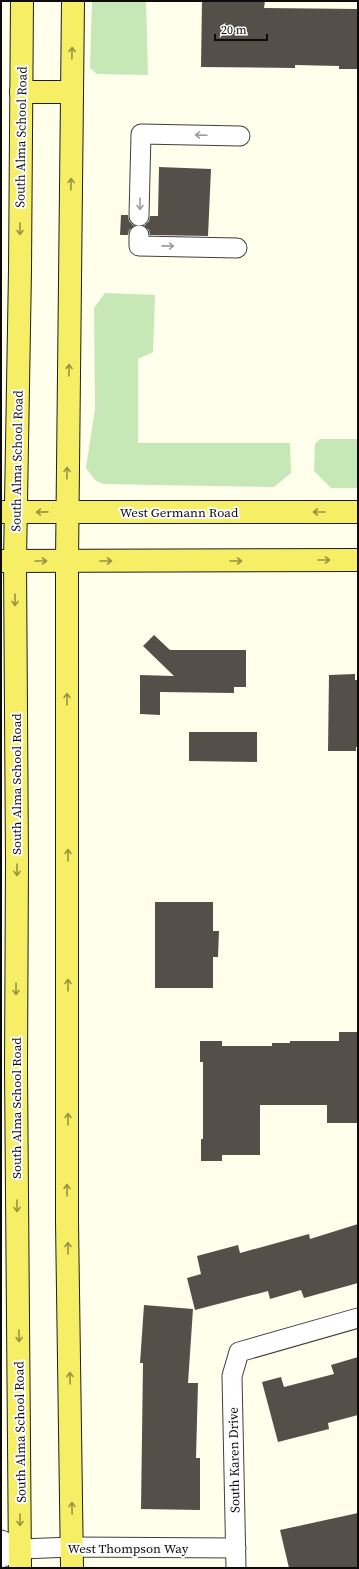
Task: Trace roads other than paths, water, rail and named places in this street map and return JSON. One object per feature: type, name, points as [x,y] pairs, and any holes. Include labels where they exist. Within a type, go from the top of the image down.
[{"type":"main road","name":"South Alma School Road","points":[[21,1558],[9,1069],[17,862],[8,561],[8,512],[21,92],[22,1]]},
{"type":"main road","points":[[72,1558],[67,1222],[67,512],[73,1]]},
{"type":"main road","points":[[21,92],[72,92]]},
{"type":"main road","name":"West Germann Road","points":[[8,512],[358,512]]},
{"type":"main road","points":[[8,561],[358,560]]},
{"type":"street","points":[[139,216],[141,134],[240,136]]},
{"type":"street","points":[[139,235],[139,246],[237,248]]},
{"type":"street","name":"South Karen Drive","points":[[236,1568],[232,1376],[238,1352],[358,1318]]},
{"type":"street","points":[[1,1540],[21,1558]]},
{"type":"street","name":"West Thompson Way","points":[[21,1558],[72,1558],[236,1548]]},
{"type":"street","points":[[1,1558],[21,1558]]}]
